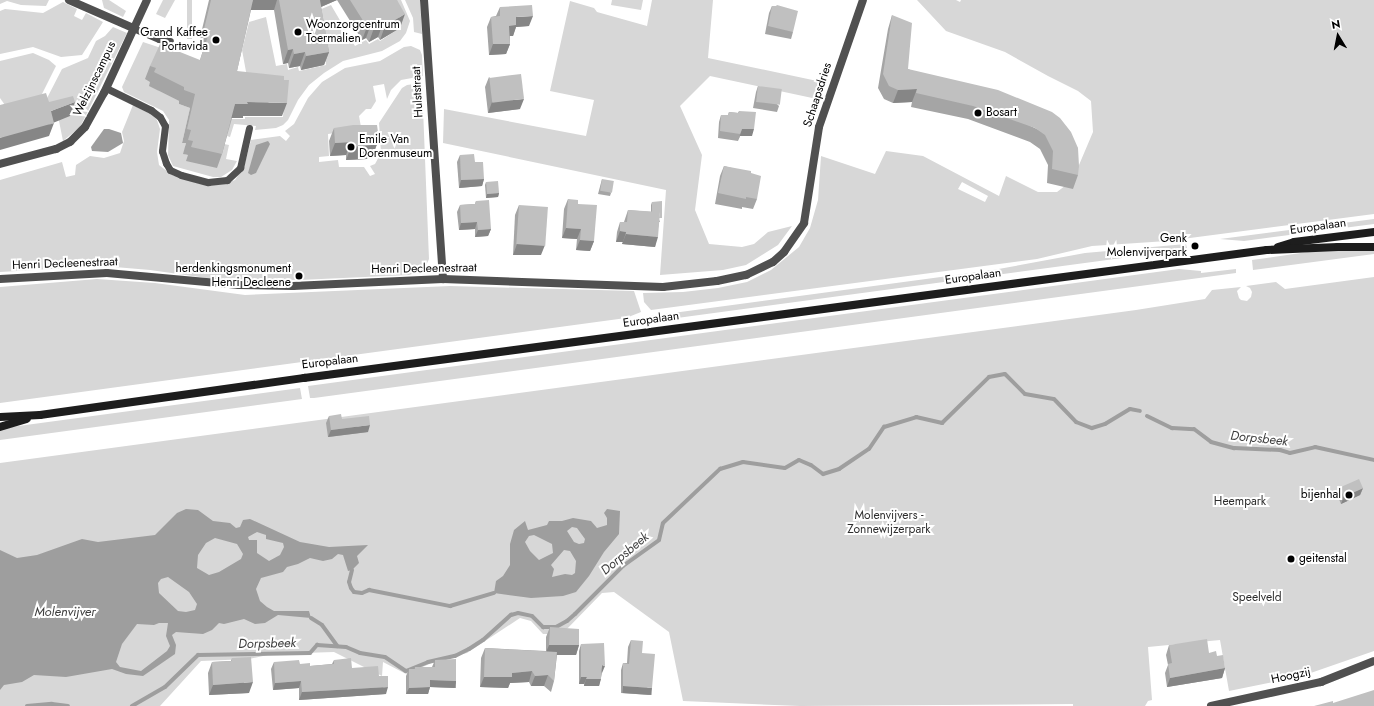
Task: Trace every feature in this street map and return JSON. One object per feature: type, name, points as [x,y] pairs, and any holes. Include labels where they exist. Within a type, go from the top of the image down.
[{"type":"main road","name":"Europalaan","points":[[1267,250],[1294,242],[1374,232]]},
{"type":"main road","name":"Europalaan","points":[[0,417],[40,415],[304,378],[1267,250],[1338,246],[1374,247]]},
{"type":"main road","name":"Europalaan","points":[[0,427],[40,415]]},
{"type":"street","points":[[69,0],[133,28]]},
{"type":"street","name":"Welzijnscampus","points":[[0,164],[56,149],[70,142],[84,127],[106,88],[147,0]]},
{"type":"street","name":"Hulststraat","points":[[424,0],[443,278]]},
{"type":"street","name":"Schaapsdries","points":[[809,201],[812,166],[820,127],[863,0]]},
{"type":"street","name":"Henri Decleenestraat","points":[[0,279],[107,273],[155,276],[209,284],[293,286],[443,278],[663,287],[746,275],[773,262],[784,252],[804,223],[809,201]]},
{"type":"street","name":"Hoogzij","points":[[1211,706],[1321,682],[1374,661]]},
{"type":"lane","points":[[133,28],[149,35],[170,41]]},
{"type":"lane","points":[[106,88],[151,110],[160,117],[165,126],[162,151],[166,163],[170,170],[181,175],[208,182],[227,180],[240,168],[249,128]]},
{"type":"green space","points":[[0,0],[49,0],[46,6],[21,5],[7,1],[0,4]]},
{"type":"green space","points":[[102,0],[109,0],[126,11],[123,17],[104,8]]},
{"type":"green space","points":[[163,0],[175,0],[165,18],[156,14]]},
{"type":"green space","points":[[187,0],[192,0],[192,39],[187,39]]},
{"type":"green space","points":[[385,0],[401,0],[410,21],[406,33],[400,41],[382,51],[343,61],[324,73],[309,85],[298,100],[288,120],[283,125],[276,128],[255,130],[256,126],[234,124],[230,137],[227,136],[231,119],[245,119],[245,117],[283,117],[285,93],[247,77],[242,50],[249,22],[266,17],[276,66],[287,64],[288,70],[298,67],[299,71],[326,65],[319,10],[331,5],[355,46],[366,40],[369,44],[378,39],[380,41],[401,27]]},
{"type":"green space","points":[[405,0],[420,0],[422,34],[414,32],[413,18]]},
{"type":"green space","points":[[612,0],[643,0],[641,10],[611,5]]},
{"type":"green space","points":[[652,0],[713,0],[708,58],[822,82],[817,99],[710,76],[680,106],[702,155],[695,210],[709,244],[742,247],[754,244],[768,232],[792,226],[778,245],[746,265],[723,270],[660,275],[666,190],[443,143],[444,109],[586,136],[594,100],[550,91],[570,1],[594,8],[597,12],[647,26]]},
{"type":"green space","points":[[917,0],[956,0],[960,2],[961,0],[1374,0],[1374,214],[1167,241],[1092,246],[1037,259],[651,310],[644,302],[643,293],[683,292],[718,288],[747,282],[771,270],[799,247],[810,228],[818,200],[821,156],[875,174],[886,151],[923,156],[999,196],[1006,176],[1038,192],[1057,192],[1070,182],[1093,132],[1091,101],[1078,91],[1005,52],[946,31]],"holes":[[[962,182],[988,196],[985,202],[958,189]]]},
{"type":"green space","points":[[63,2],[77,9],[74,16],[82,20],[86,13],[103,22],[82,55],[61,57],[33,47],[0,54],[0,11],[5,9],[43,13]]},
{"type":"green space","points":[[113,27],[127,33],[80,127],[63,141],[57,111],[44,104],[62,69],[88,58],[96,41],[105,36]]},
{"type":"green space","points":[[143,42],[206,63],[151,82],[159,91],[179,101],[179,104],[190,108],[182,143],[186,143],[184,154],[188,155],[224,144],[229,145],[226,159],[237,161],[232,170],[221,177],[213,177],[173,166],[168,155],[169,120],[163,111],[124,92],[122,87]]},
{"type":"green space","points":[[411,46],[420,50],[422,55],[423,76],[401,80],[391,90],[387,99],[384,84],[373,86],[376,101],[371,109],[366,109],[359,116],[361,127],[356,130],[328,134],[329,156],[319,157],[319,162],[338,160],[339,167],[364,167],[370,176],[375,174],[370,166],[375,164],[381,153],[379,123],[402,88],[407,85],[422,83],[429,259],[424,270],[409,275],[299,280],[214,279],[150,270],[103,266],[0,272],[0,180],[62,162],[66,177],[75,175],[76,165],[90,156],[104,158],[120,153],[124,141],[122,132],[133,105],[153,115],[157,120],[160,129],[157,152],[159,165],[172,175],[197,183],[212,185],[225,184],[235,180],[244,167],[251,140],[280,136],[286,141],[290,136],[285,131],[294,124],[308,98],[322,82],[345,68],[380,61],[404,47]]},
{"type":"green space","points":[[33,53],[49,60],[56,66],[40,98],[7,108],[0,98],[0,61]]},
{"type":"green space","points":[[1374,219],[1374,224],[1244,241],[1220,239]]},
{"type":"green space","points":[[1186,244],[1187,248],[1178,255],[1175,255],[1174,251],[640,323],[651,316],[993,270],[1085,253]]},
{"type":"green space","points":[[1315,251],[1374,251],[1374,254],[1253,270],[1252,260]]},
{"type":"green space","points":[[1179,269],[1201,271],[1201,273],[1236,269],[1236,273],[314,398],[310,398],[308,386]]},
{"type":"green space","name":"Molenvijvers - Zonnewijzerpark","points":[[1374,277],[1374,651],[1302,676],[1229,691],[1220,640],[1148,647],[1152,700],[1148,701],[1145,706],[1073,706],[1073,704],[800,706],[683,701],[669,632],[614,592],[602,593],[565,631],[555,634],[543,634],[531,621],[520,618],[467,653],[439,660],[406,674],[383,662],[382,676],[334,652],[272,654],[249,659],[201,661],[160,706],[0,706],[0,463],[1136,310],[1205,299],[1212,290],[1241,287],[1237,291],[1239,298],[1247,301],[1251,297],[1252,292],[1250,288],[1246,286],[1276,282],[1285,289]]},
{"type":"green space","points":[[97,279],[155,283],[245,295],[450,286],[634,291],[641,312],[626,318],[0,403],[0,287]]},
{"type":"green space","points":[[300,388],[302,399],[0,440],[0,430],[11,427]]},
{"type":"water","points":[[104,129],[121,133],[123,143],[108,152],[92,151],[91,147]]},
{"type":"water","points":[[268,141],[270,144],[256,173],[251,175],[248,173],[256,145]]},
{"type":"water","name":"Molenvijver","points":[[186,509],[198,510],[213,521],[230,523],[236,528],[240,527],[243,520],[250,519],[300,542],[329,547],[368,545],[357,556],[359,563],[352,570],[348,571],[343,555],[338,554],[332,559],[323,561],[310,558],[298,564],[287,567],[283,572],[261,578],[256,589],[260,601],[267,607],[274,611],[309,611],[311,618],[278,615],[265,623],[255,624],[244,619],[224,624],[219,623],[212,630],[203,634],[176,632],[172,635],[176,645],[175,654],[143,676],[126,674],[112,669],[66,677],[34,675],[22,682],[4,685],[0,690],[0,550],[17,558],[37,555],[82,539],[98,542],[155,535],[177,513]],"holes":[[[257,532],[266,535],[266,539],[283,543],[284,547],[280,555],[269,561],[257,553],[257,540],[249,540],[248,537]],[[215,538],[237,544],[243,554],[241,559],[219,572],[209,575],[197,568],[198,555],[206,543]],[[168,577],[189,592],[197,604],[195,610],[186,612],[178,611],[159,593],[158,583],[161,579]],[[159,623],[168,623],[166,636],[170,646],[167,651],[141,671],[120,667],[116,662],[122,644],[137,624],[154,625]]]},
{"type":"water","points":[[607,509],[620,511],[619,534],[604,552],[589,576],[576,592],[563,596],[531,598],[494,593],[496,581],[503,576],[510,565],[510,544],[514,530],[525,521],[528,530],[547,525],[549,521],[562,521],[573,518],[591,521],[597,528],[607,525],[607,518],[604,513]],"holes":[[[572,527],[577,528],[585,539],[584,543],[579,544],[574,542],[567,531]],[[534,535],[552,544],[553,553],[539,560],[530,551],[525,542],[529,536]],[[564,550],[570,551],[576,561],[575,573],[572,575],[565,574],[552,577],[554,569],[551,565]]]},
{"type":"building","points":[[211,0],[253,0],[237,71],[284,76],[284,80],[289,80],[287,103],[247,102],[248,104],[235,104],[222,154],[191,147],[193,141],[188,140],[191,130],[187,129],[195,94],[184,90],[184,87],[154,72],[156,68],[150,66],[160,44],[200,60],[210,30],[204,29]]},
{"type":"building","points":[[279,0],[320,0],[329,52],[306,56],[305,52],[294,54],[293,49],[288,50]]},
{"type":"building","points":[[350,0],[397,0],[405,14],[385,26],[383,23],[374,28],[371,24],[367,27]]},
{"type":"building","points":[[532,5],[533,16],[516,17],[516,25],[509,26],[510,44],[493,44],[491,17],[500,16],[500,7]]},
{"type":"building","points":[[777,5],[798,11],[793,32],[768,26],[772,6]]},
{"type":"building","points":[[892,15],[912,23],[908,69],[998,90],[1052,112],[1060,118],[1071,132],[1078,148],[1078,175],[1052,169],[1053,151],[1045,135],[1035,128],[973,106],[916,93],[917,89],[898,90],[889,86],[883,74]]},
{"type":"building","points":[[521,74],[524,99],[492,103],[489,78]]},
{"type":"building","points":[[758,86],[782,89],[780,105],[756,102]]},
{"type":"building","points":[[46,93],[49,102],[73,96],[75,102],[51,111],[54,123],[0,138],[0,105]]},
{"type":"building","points":[[739,111],[756,112],[754,129],[742,129],[740,134],[720,131],[721,115],[728,115],[729,112],[739,113]]},
{"type":"building","points":[[353,125],[377,125],[379,139],[371,140],[372,145],[351,147],[351,142],[335,143],[334,128]]},
{"type":"building","points":[[474,154],[475,162],[483,162],[484,179],[461,180],[460,155]]},
{"type":"building","points":[[724,166],[751,171],[751,173],[761,176],[757,199],[746,197],[746,199],[718,193]]},
{"type":"building","points":[[602,179],[614,181],[612,193],[600,191]]},
{"type":"building","points":[[498,181],[499,193],[487,194],[486,182]]},
{"type":"building","points":[[568,199],[578,200],[578,204],[597,205],[594,241],[580,240],[581,229],[566,228]]},
{"type":"building","points":[[489,200],[491,229],[478,230],[477,222],[461,223],[460,205],[475,204],[476,201]]},
{"type":"building","points":[[662,201],[662,218],[659,218],[660,212],[652,212],[652,202]]},
{"type":"building","points":[[519,205],[548,207],[545,246],[516,244]]},
{"type":"building","points":[[628,210],[660,212],[658,237],[626,234],[626,232],[620,231],[620,222],[627,222]]},
{"type":"building","points":[[341,414],[342,419],[369,416],[370,425],[331,430],[329,416]]},
{"type":"building","points":[[1359,479],[1363,488],[1344,497],[1340,488]]},
{"type":"building","points":[[550,627],[579,629],[579,645],[549,645]]},
{"type":"building","points":[[1207,639],[1209,653],[1216,651],[1217,656],[1223,655],[1225,668],[1170,678],[1168,664],[1172,663],[1169,645]]},
{"type":"building","points":[[631,640],[643,641],[642,653],[655,654],[652,688],[623,686],[623,663],[629,664]]},
{"type":"building","points":[[604,643],[605,666],[602,665],[601,679],[586,679],[587,677],[581,677],[581,644]]},
{"type":"building","points":[[485,648],[557,652],[554,681],[548,675],[535,676],[532,671],[512,673],[512,677],[484,677]]},
{"type":"building","points":[[251,657],[253,682],[213,685],[212,662],[232,661],[232,658]]},
{"type":"building","points":[[351,658],[352,668],[378,666],[379,676],[388,676],[388,687],[302,692],[301,681],[275,683],[274,662],[299,660],[300,664],[310,663],[310,666],[334,664],[334,660]]},
{"type":"building","points":[[456,659],[456,681],[430,680],[430,687],[409,688],[409,669],[415,669],[415,667],[435,667],[435,660]]},
{"type":"building","points":[[1374,690],[1374,706],[1314,706],[1333,701],[1333,703]]},
{"type":"waterway","name":"Dorpsbeek","points":[[132,706],[165,687],[198,655],[310,653],[317,645],[346,647],[360,653],[385,657],[406,671],[428,662],[455,656],[469,649],[483,640],[511,615],[518,613],[532,616],[543,627],[556,627],[567,621],[575,614],[623,566],[659,540],[663,523],[720,469],[743,462],[785,468],[799,460],[811,465],[823,474],[839,469],[869,449],[884,427],[916,417],[942,423],[989,377],[1005,374],[1025,394],[1054,399],[1076,422],[1092,428],[1105,424],[1130,409],[1140,411]]},
{"type":"waterway","name":"Dorpsbeek","points":[[1147,416],[1172,428],[1194,429],[1211,442],[1234,448],[1280,450],[1290,453],[1315,447],[1374,460]]},
{"type":"waterway","points":[[352,570],[349,582],[354,592],[362,593],[369,590],[450,606],[494,593]]},
{"type":"waterway","points":[[311,618],[322,625],[337,646]]},
{"type":"waterway","name":"Dorpsbeek","points":[[27,706],[52,704],[68,706]]},
{"type":"place","name":"Woonzorgcentrum Toermalien","points":[[298,32]]},
{"type":"place","name":"Grand Kaffee Portavida","points":[[216,40]]},
{"type":"place","name":"Bosart","points":[[978,113]]},
{"type":"place","name":"Emile Van Dorenmuseum","points":[[351,147]]},
{"type":"place","name":"Genk Molenvijverpark","points":[[1195,246]]},
{"type":"place","name":"herdenkingsmonument Henri Decleene","points":[[299,276]]},
{"type":"place","name":"bijenhal","points":[[1349,495]]},
{"type":"place","name":"geitenstal","points":[[1291,559]]},
{"type":"park label","name":"Heempark","points":[[1240,502]]},
{"type":"park label","name":"Speelveld","points":[[1257,598]]}]
